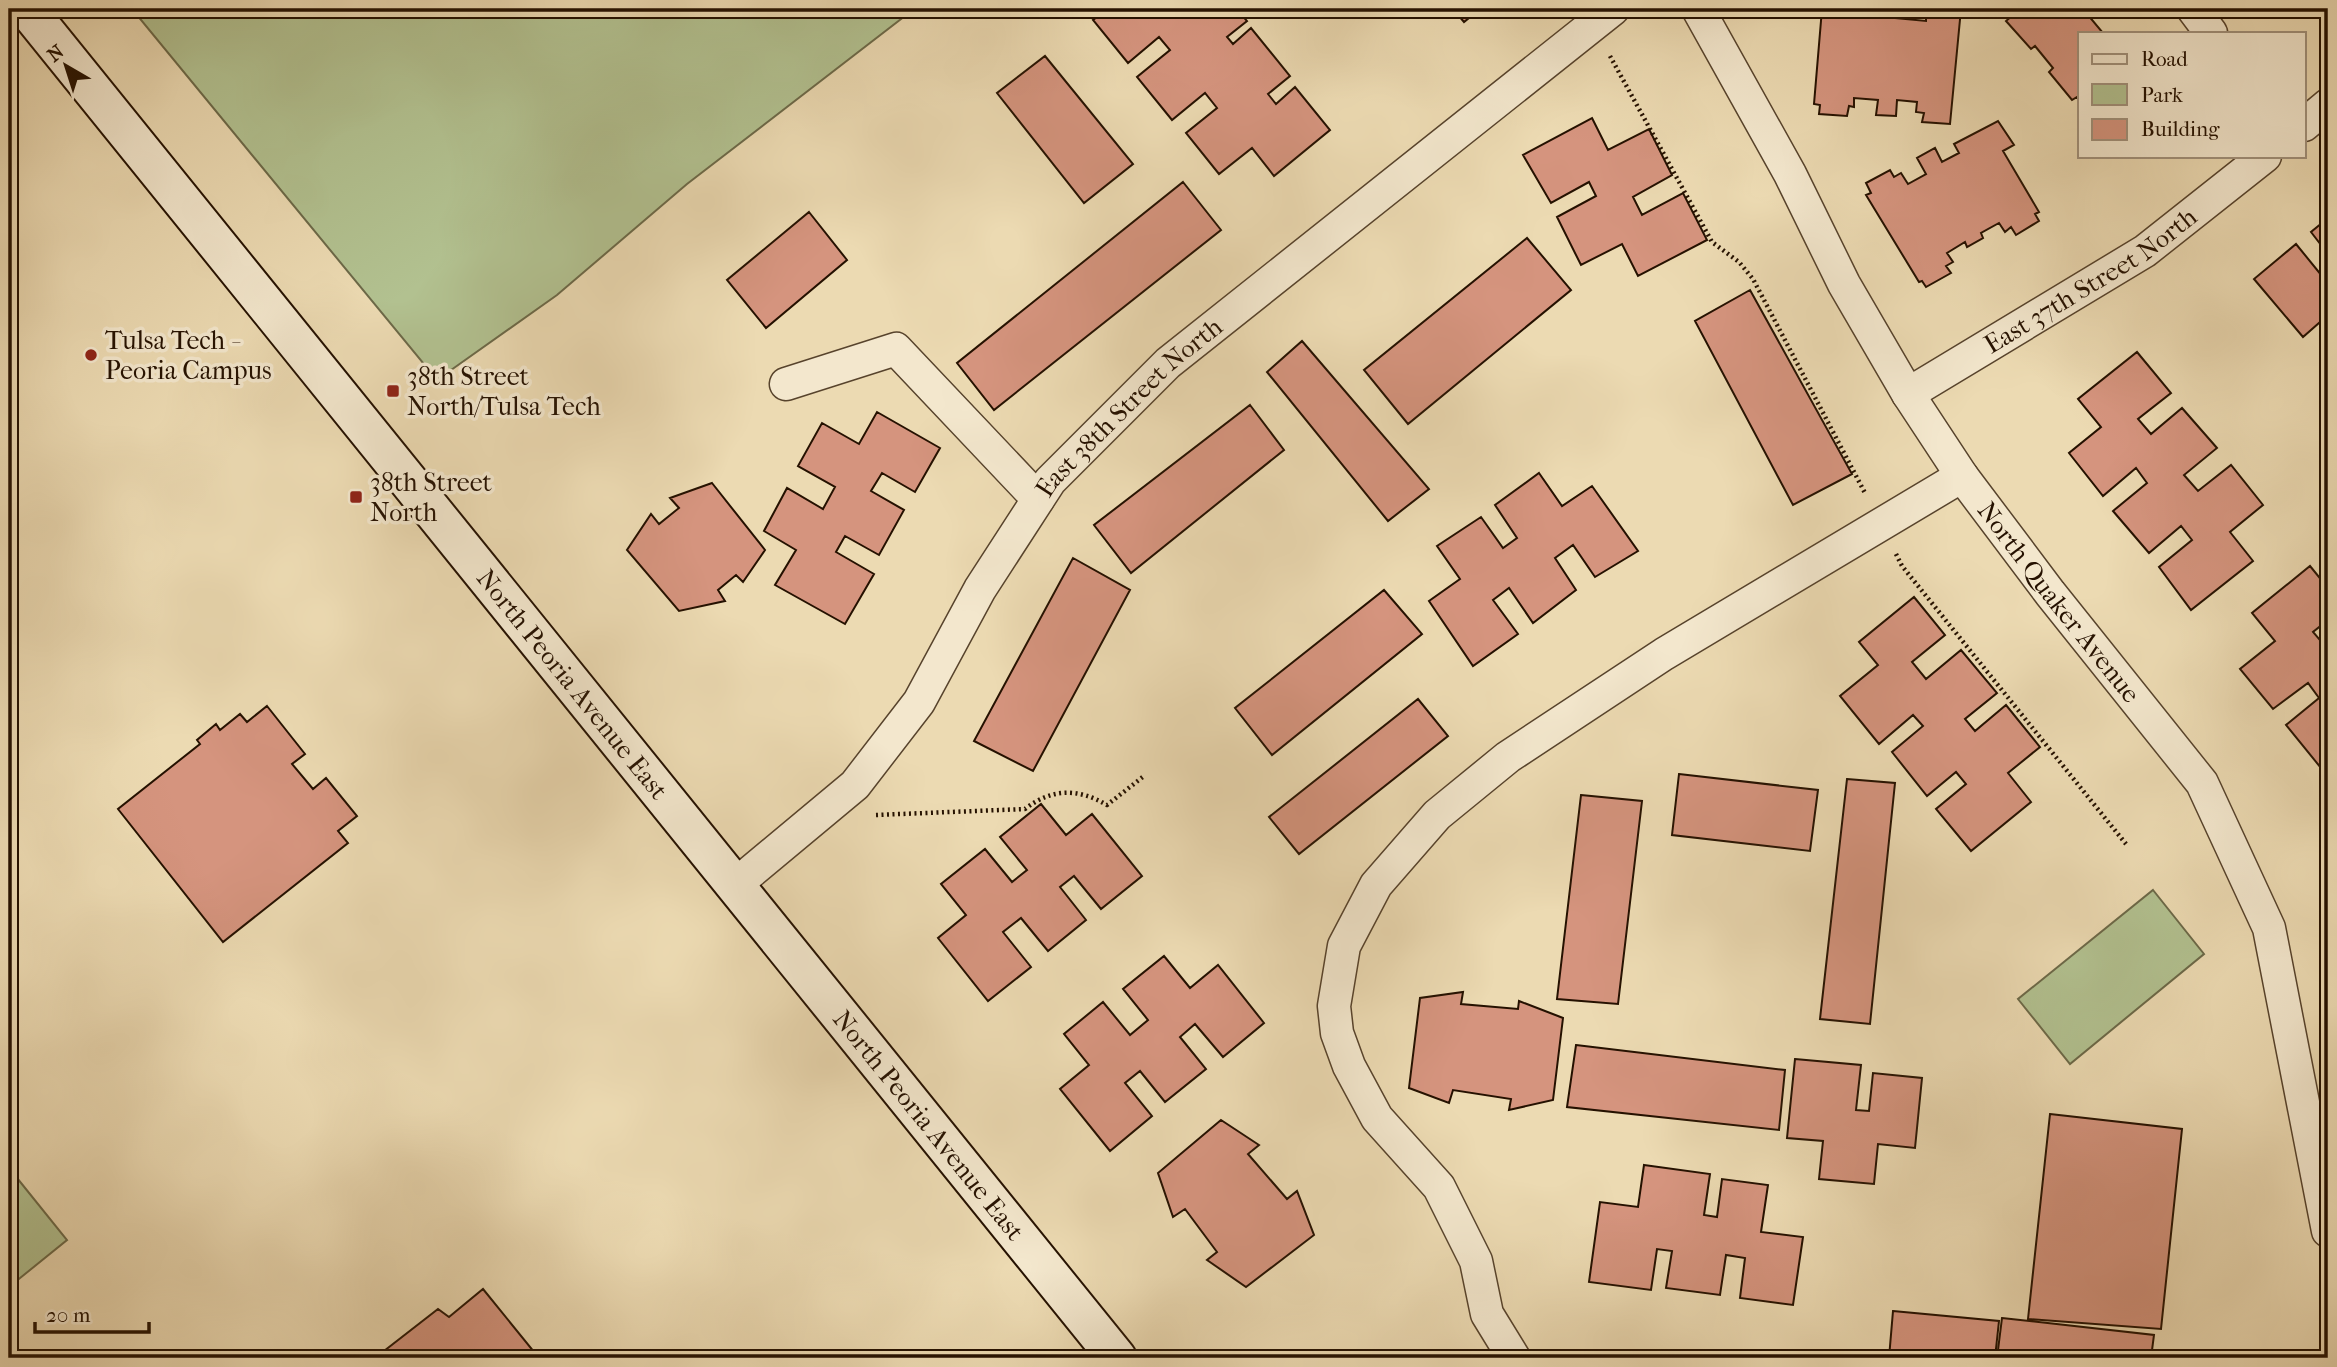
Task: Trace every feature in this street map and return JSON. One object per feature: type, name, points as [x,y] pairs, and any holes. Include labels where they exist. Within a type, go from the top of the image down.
[{"type":"main road","name":"North Peoria Avenue East","points":[[27,9],[1117,1358]]},
{"type":"street","name":"North Quaker Avenue","points":[[1699,9],[1790,174],[1844,284],[1908,394],[1962,476],[2050,593],[2202,783],[2269,928],[2328,1231]]},
{"type":"street","points":[[2193,9],[2210,32]]},
{"type":"street","name":"East 38th Street North","points":[[735,885],[855,785],[919,702],[980,589],[1049,481],[1168,363],[1603,17]]},
{"type":"street","points":[[2306,123],[2328,105]]},
{"type":"street","name":"East 37th Street North","points":[[1908,394],[2146,251],[2262,158]]},
{"type":"street","points":[[786,384],[896,349],[1038,499]]},
{"type":"street","points":[[1514,1358],[1487,1314],[1476,1261],[1439,1187],[1377,1118],[1349,1066],[1337,1033],[1334,1006],[1344,946],[1376,884],[1437,815],[1508,757],[1664,654],[1962,476]]},
{"type":"path","points":[[1603,17],[1712,242],[1740,262],[1753,279],[1902,566],[2126,844]]},
{"type":"path","points":[[819,817],[1025,809],[1041,796],[1082,792],[1107,805],[1144,776]]},
{"type":"green space","points":[[132,9],[914,9],[687,184],[557,295],[437,380]]},
{"type":"green space","points":[[2153,890],[2204,954],[2070,1064],[2018,999]]},
{"type":"green space","points":[[9,1168],[67,1240],[9,1287]]},
{"type":"building","points":[[1108,9],[1237,9],[1247,21],[1227,37],[1233,44],[1251,28],[1290,76],[1268,94],[1276,104],[1295,87],[1330,130],[1274,176],[1252,148],[1219,174],[1186,133],[1217,108],[1205,93],[1172,120],[1137,77],[1170,50],[1159,37],[1128,63],[1093,20]]},
{"type":"building","points":[[1453,9],[1480,9],[1464,22]]},
{"type":"building","points":[[1822,9],[1865,9],[1864,15],[1926,21],[1926,14],[1931,15],[1932,9],[1961,9],[1950,124],[1922,122],[1924,113],[1916,112],[1917,102],[1897,100],[1896,116],[1876,115],[1878,100],[1854,98],[1854,107],[1849,106],[1847,116],[1819,114],[1820,105],[1814,104]]},
{"type":"building","points":[[2006,9],[2083,9],[2102,32],[2078,32],[2078,98],[2072,100],[2049,72],[2053,68],[2035,46],[2031,49],[2006,21],[2012,16]]},
{"type":"building","points":[[1045,56],[1133,164],[1084,203],[997,93]]},
{"type":"building","points":[[1592,118],[1608,150],[1649,129],[1672,175],[1633,197],[1642,215],[1683,193],[1707,240],[1638,276],[1622,244],[1581,265],[1557,217],[1596,196],[1589,182],[1551,203],[1523,155]]},
{"type":"building","points":[[1998,121],[2014,145],[2003,151],[2039,212],[2035,214],[2039,221],[2016,235],[2011,227],[2005,232],[1999,223],[1981,233],[1983,238],[1967,247],[1965,242],[1947,253],[1953,262],[1946,266],[1951,273],[1926,287],[1922,281],[1919,282],[1866,195],[1871,193],[1866,183],[1890,170],[1894,177],[1901,173],[1908,184],[1926,174],[1917,158],[1935,148],[1942,162],[1959,153],[1954,144]]},
{"type":"building","points":[[1183,182],[1221,230],[994,410],[957,363]]},
{"type":"building","points":[[809,212],[847,260],[766,328],[727,280]]},
{"type":"building","points":[[2328,218],[2328,254],[2311,232]]},
{"type":"building","points":[[1527,238],[1571,290],[1408,424],[1364,370]]},
{"type":"building","points":[[2296,244],[2322,276],[2328,271],[2328,315],[2303,337],[2254,279]]},
{"type":"building","points":[[1750,290],[1852,474],[1793,505],[1695,321]]},
{"type":"building","points":[[1302,341],[1429,489],[1388,521],[1267,372]]},
{"type":"building","points":[[2137,352],[2171,393],[2138,419],[2151,434],[2182,408],[2217,448],[2184,475],[2198,491],[2231,465],[2263,505],[2230,532],[2253,561],[2191,610],[2159,567],[2192,540],[2181,526],[2149,553],[2113,511],[2147,483],[2136,468],[2103,496],[2069,453],[2101,427],[2078,399]]},
{"type":"building","points":[[1250,405],[1284,450],[1131,573],[1094,525]]},
{"type":"building","points":[[877,412],[940,448],[915,492],[882,473],[871,491],[904,510],[879,555],[845,536],[836,552],[874,574],[845,624],[775,585],[796,550],[764,531],[787,488],[823,509],[835,487],[798,466],[822,423],[859,444]]},
{"type":"building","points":[[1539,473],[1562,506],[1592,486],[1638,551],[1595,577],[1573,545],[1555,558],[1576,590],[1533,623],[1509,588],[1493,600],[1518,634],[1473,666],[1429,601],[1460,579],[1437,546],[1481,517],[1503,548],[1517,538],[1495,505]]},
{"type":"building","points":[[712,483],[765,550],[743,582],[736,575],[718,590],[725,601],[679,611],[627,550],[651,514],[659,524],[679,508],[670,498]]},
{"type":"building","points":[[1073,558],[1130,590],[1033,771],[974,741]]},
{"type":"building","points":[[2310,566],[2328,588],[2328,620],[2313,632],[2325,646],[2328,644],[2328,762],[2321,768],[2286,725],[2319,698],[2308,683],[2273,709],[2240,669],[2275,641],[2252,613]]},
{"type":"building","points":[[1384,590],[1422,634],[1272,755],[1235,708]]},
{"type":"building","points":[[1914,597],[1945,635],[1912,662],[1926,679],[1961,650],[1997,693],[1965,719],[1975,731],[2006,705],[2040,747],[2008,773],[2031,802],[1971,851],[1936,809],[1966,784],[1956,772],[1927,796],[1892,752],[1923,726],[1913,715],[1879,744],[1840,696],[1878,665],[1859,642]]},
{"type":"building","points":[[1418,699],[1448,736],[1299,854],[1269,817]]},
{"type":"building","points":[[267,706],[305,754],[292,764],[313,789],[326,778],[357,816],[338,831],[348,843],[223,942],[118,809],[200,744],[197,740],[216,724],[220,730],[240,714],[247,722]]},
{"type":"building","points":[[1679,774],[1818,790],[1810,851],[1672,835]]},
{"type":"building","points":[[1847,779],[1895,783],[1870,1024],[1820,1019]]},
{"type":"building","points":[[1581,795],[1642,801],[1618,1004],[1557,999]]},
{"type":"building","points":[[1041,804],[1066,835],[1092,814],[1142,876],[1101,909],[1074,876],[1060,887],[1086,920],[1048,951],[1021,918],[1003,932],[1031,967],[988,1001],[938,938],[966,915],[941,884],[985,849],[1012,882],[1027,870],[1000,837]]},
{"type":"building","points":[[1164,956],[1190,988],[1218,965],[1264,1023],[1223,1057],[1195,1024],[1180,1037],[1206,1069],[1165,1102],[1140,1071],[1125,1083],[1152,1116],[1110,1151],[1060,1089],[1089,1065],[1064,1034],[1103,1002],[1130,1035],[1148,1020],[1123,989]]},
{"type":"building","points":[[1463,992],[1461,1004],[1518,1009],[1519,1001],[1563,1018],[1553,1100],[1509,1110],[1511,1099],[1453,1090],[1449,1103],[1409,1088],[1420,998]]},
{"type":"building","points":[[1576,1045],[1785,1070],[1779,1130],[1567,1107]]},
{"type":"building","points":[[1795,1059],[1861,1065],[1856,1110],[1869,1111],[1873,1073],[1922,1078],[1915,1148],[1878,1144],[1874,1184],[1819,1179],[1823,1141],[1787,1138]]},
{"type":"building","points":[[2050,1114],[2182,1129],[2161,1329],[2028,1319]]},
{"type":"building","points":[[1221,1120],[1259,1145],[1248,1154],[1287,1199],[1297,1191],[1314,1235],[1246,1287],[1207,1260],[1217,1252],[1185,1209],[1173,1217],[1158,1173]]},
{"type":"building","points":[[1644,1165],[1710,1174],[1704,1215],[1717,1217],[1722,1179],[1768,1185],[1761,1232],[1803,1237],[1793,1305],[1740,1298],[1745,1258],[1726,1255],[1720,1295],[1666,1288],[1672,1251],[1657,1249],[1651,1290],[1589,1282],[1600,1202],[1638,1207]]},
{"type":"building","points":[[483,1289],[539,1358],[375,1358],[438,1309],[449,1317]]},
{"type":"building","points":[[1893,1311],[1999,1321],[1995,1358],[1889,1358]]},
{"type":"building","points":[[2002,1318],[2154,1335],[2151,1358],[1997,1358]]},
{"type":"place","name":"Tulsa Tech - Peoria Campus","points":[[91,355]]},
{"type":"place","name":"38th Street North/Tulsa Tech","points":[[393,391]]},
{"type":"place","name":"38th Street North","points":[[356,497]]}]
